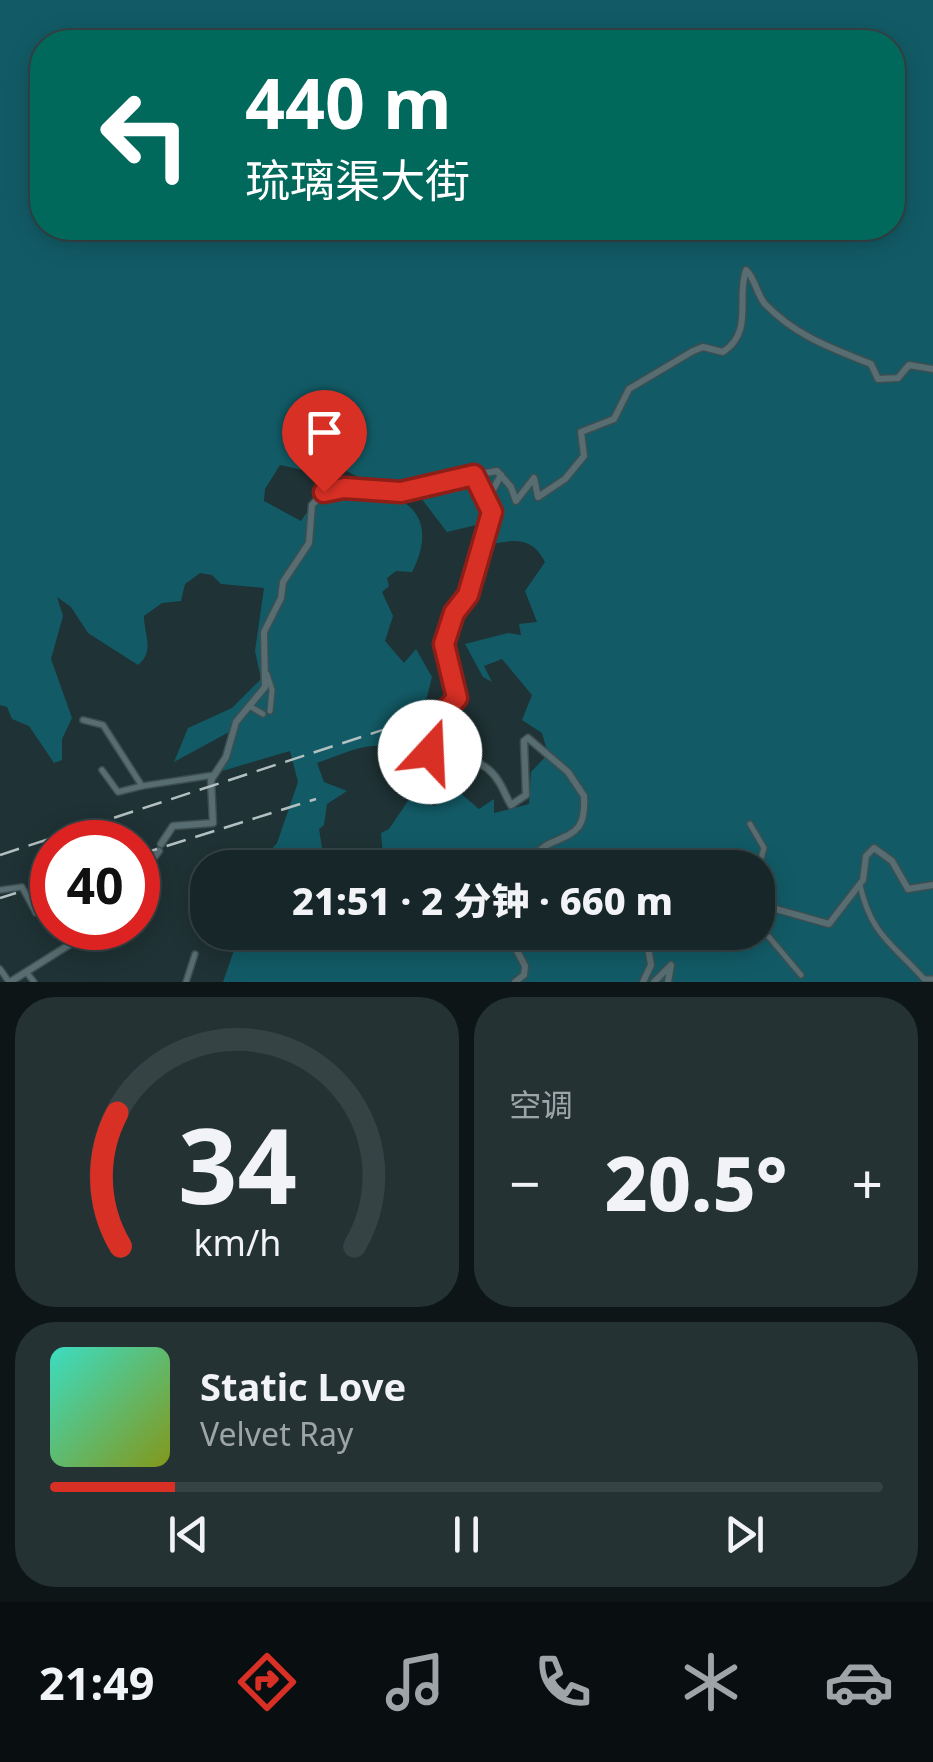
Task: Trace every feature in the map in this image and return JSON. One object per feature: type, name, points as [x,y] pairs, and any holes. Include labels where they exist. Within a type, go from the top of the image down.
[{"type":"street","points":[[252,707],[267,712],[264,632],[281,598],[282,582],[309,544],[312,505],[318,496],[344,488],[401,492],[491,470],[501,476],[516,501],[533,478],[538,480],[541,498],[584,456],[581,432],[614,418],[629,389],[693,350],[727,351],[743,324],[746,270],[762,300],[790,327],[871,364],[875,376],[886,380],[898,378],[909,365],[933,369]]},
{"type":"street","points":[[474,475],[492,512],[468,595],[454,613],[444,644],[457,698],[438,719],[430,752],[462,756],[486,768],[499,780],[511,805],[526,796],[528,738],[568,772],[584,796],[579,827],[572,837],[547,844],[541,850]]},
{"type":"street","points":[[488,499],[501,476]]},
{"type":"street","points":[[160,848],[174,826],[214,822],[210,785],[226,756],[236,722],[252,707],[267,674]]},
{"type":"street","points":[[83,720],[103,725],[142,786]]},
{"type":"street","points":[[102,770],[118,792],[215,775]]},
{"type":"street","points":[[750,824],[763,850]]},
{"type":"street","points":[[775,909],[830,924],[860,884],[866,856],[874,848],[892,860],[908,888],[933,885]]},
{"type":"street","points":[[860,884],[878,936],[902,953],[924,979],[933,979]]},
{"type":"street","points":[[0,890],[22,887],[30,902]]},
{"type":"street","points":[[775,944],[801,975]]},
{"type":"street","points":[[0,969],[10,982],[62,950]]},
{"type":"street","points":[[515,982],[524,975],[525,966],[516,950]]},
{"type":"street","points":[[643,982],[651,965],[648,950]]},
{"type":"street","points":[[186,982],[195,954]]},
{"type":"street","points":[[654,982],[671,966],[668,982]]},
{"type":"street","points":[[27,973],[34,982]]},
{"type":"shaded area","points":[[0,0],[933,0],[933,982],[223,982],[234,950],[775,950],[775,850],[382,850],[381,833],[389,829],[410,798],[435,806],[453,787],[479,809],[494,799],[494,813],[529,804],[531,772],[548,754],[542,733],[522,720],[532,695],[502,659],[484,666],[492,682],[483,677],[465,644],[508,633],[521,635],[519,624],[537,622],[525,591],[545,562],[529,544],[493,544],[476,525],[447,532],[411,485],[370,483],[331,463],[303,470],[280,465],[265,489],[264,501],[301,521],[316,500],[333,489],[347,486],[384,493],[409,506],[421,527],[419,555],[412,572],[396,571],[387,578],[389,586],[382,592],[393,616],[385,641],[404,663],[416,649],[432,677],[427,697],[417,711],[420,723],[409,736],[394,744],[359,748],[317,763],[324,782],[347,791],[327,804],[324,825],[319,829],[322,850],[271,850],[277,843],[298,782],[290,751],[222,771],[229,732],[174,762],[188,728],[232,708],[261,679],[255,651],[264,588],[221,584],[212,575],[200,573],[185,584],[181,601],[162,603],[144,616],[147,648],[138,665],[88,633],[71,607],[57,597],[63,616],[51,659],[72,718],[62,739],[62,760],[54,763],[29,726],[12,719],[7,707],[0,705]]},
{"type":"railway","points":[[0,855],[404,723]]},
{"type":"railway","points":[[160,848],[316,799]]},
{"type":"railway","points":[[0,898],[16,893]]},
{"type":"route","points":[[324,492],[344,488],[401,492],[474,475],[490,501],[492,512],[485,544],[468,595],[446,632],[446,659],[457,698],[446,707],[432,731],[430,752]]}]
